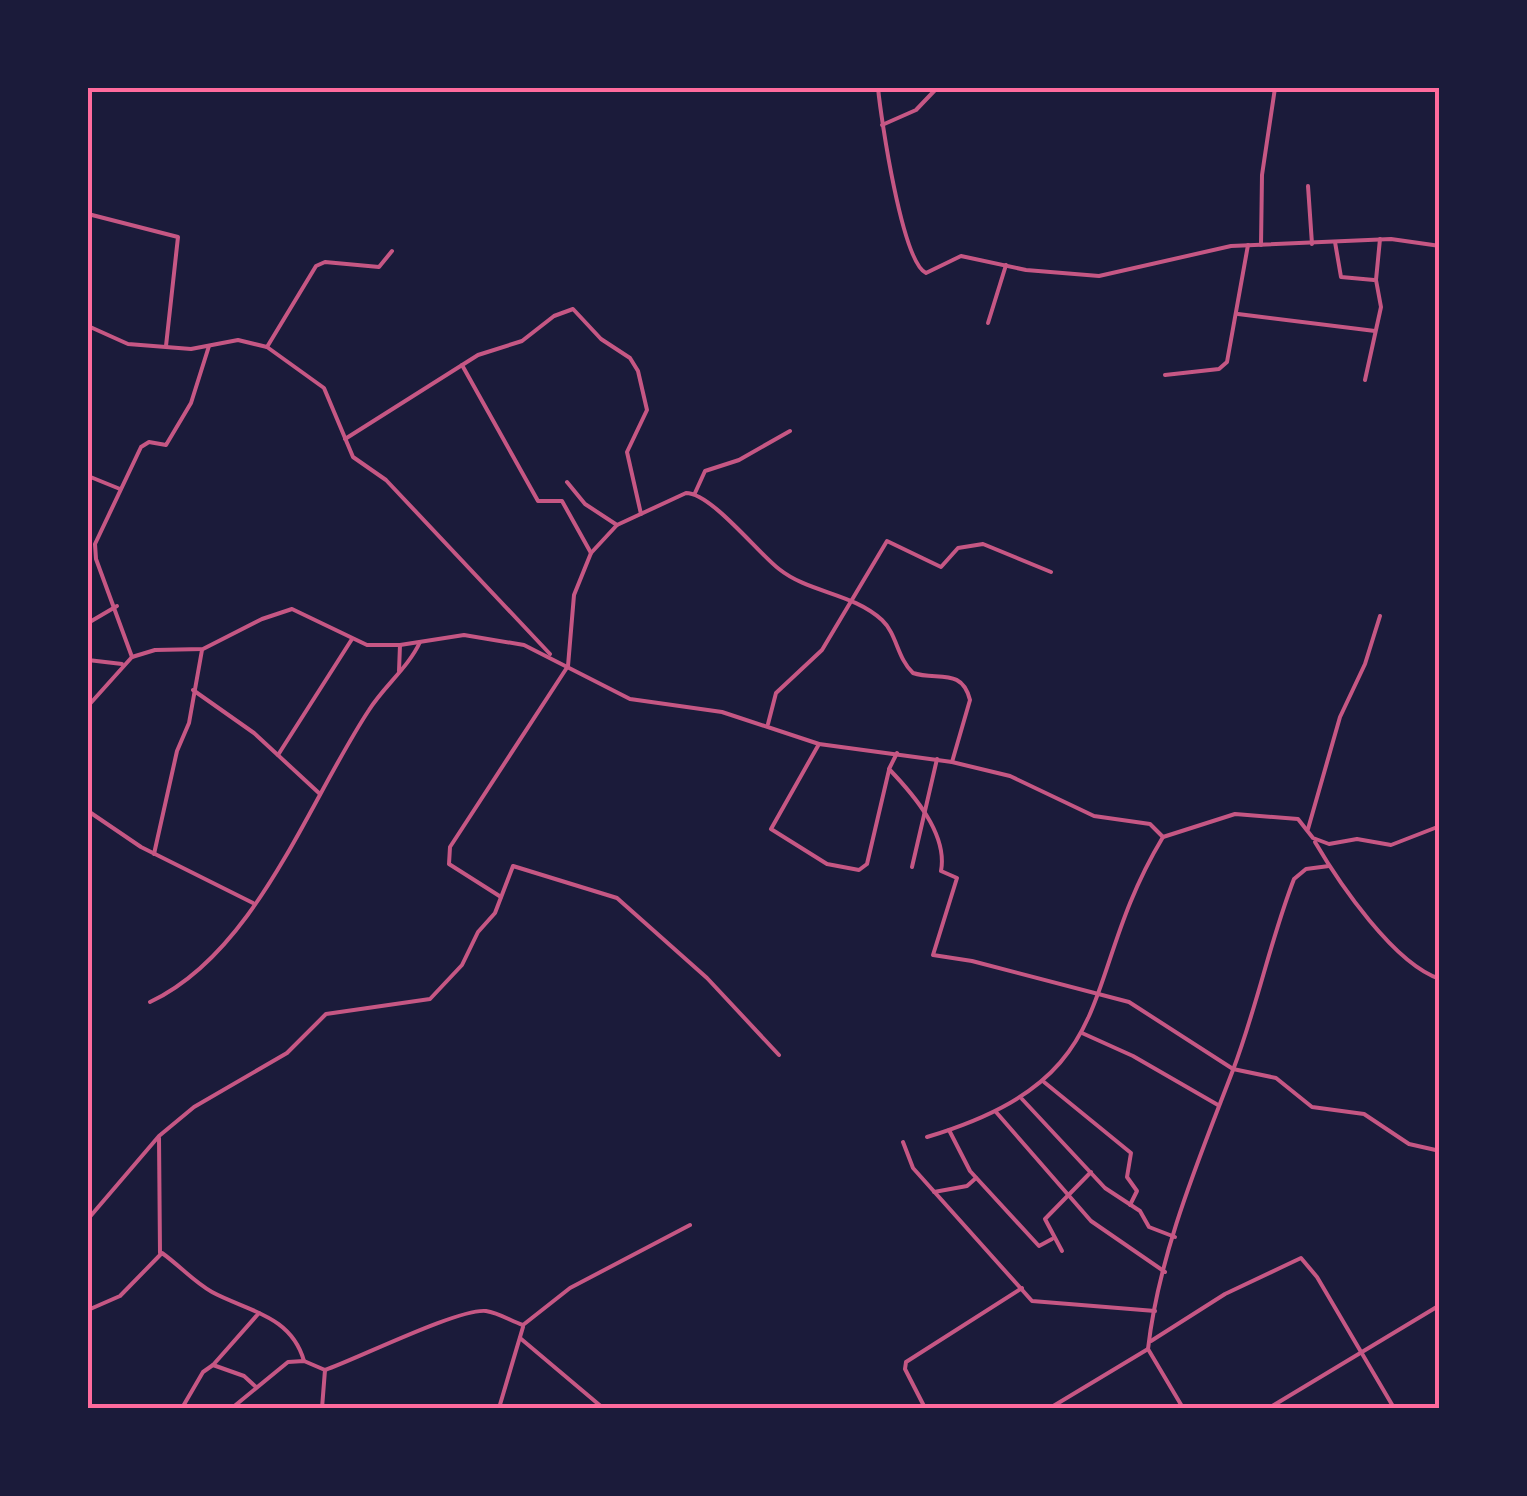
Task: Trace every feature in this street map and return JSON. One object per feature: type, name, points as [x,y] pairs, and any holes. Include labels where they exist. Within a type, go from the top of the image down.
[{"type":"street","points":[[878,88],[882,125],[908,240],[920,270],[926,273],[961,256],[1099,276],[1162,259],[1248,246],[1380,239],[1440,246]]},
{"type":"street","points":[[882,125],[916,110],[936,88]]},
{"type":"street","points":[[1262,245],[1262,176],[1275,88]]},
{"type":"street","points":[[1308,186],[1312,244]]},
{"type":"street","points":[[92,214],[178,237],[166,346]]},
{"type":"street","points":[[1365,380],[1381,307],[1376,280],[1380,239]]},
{"type":"street","points":[[1336,242],[1341,278],[1376,280]]},
{"type":"street","points":[[1165,375],[1224,367],[1238,314],[1248,246]]},
{"type":"street","points":[[267,348],[316,266],[325,262],[379,267],[392,250]]},
{"type":"street","points":[[988,323],[1006,265]]},
{"type":"street","points":[[344,439],[462,365],[494,348],[522,340],[560,312],[576,310],[601,339],[630,358],[638,371],[647,410],[627,452],[641,514]]},
{"type":"street","points":[[1238,314],[1375,332]]},
{"type":"street","points":[[88,326],[128,344],[209,346],[252,341],[267,348],[328,392],[344,439],[361,466],[386,480],[553,658]]},
{"type":"street","points":[[132,657],[94,552],[141,448],[149,442],[164,446],[192,403],[209,346]]},
{"type":"street","points":[[462,365],[538,501],[562,501],[591,553]]},
{"type":"street","points":[[696,493],[705,471],[734,462],[790,431]]},
{"type":"street","points":[[88,476],[120,489]]},
{"type":"street","points":[[567,482],[586,504],[617,525]]},
{"type":"street","points":[[501,897],[459,872],[449,864],[447,855],[568,666],[574,595],[591,553],[617,525],[686,492],[696,493],[781,571],[850,598],[882,620],[899,656],[913,673],[950,675],[966,686],[970,700],[952,762]]},
{"type":"street","points":[[768,724],[771,701],[822,650],[887,541],[941,567],[958,548],[983,544],[1050,572]]},
{"type":"street","points":[[88,623],[116,606]]},
{"type":"street","points":[[88,706],[132,657],[155,650],[203,649],[284,610],[303,611],[368,645],[400,646],[464,635],[500,639],[553,658],[630,700],[722,712],[820,744],[936,759],[1010,776],[1094,816],[1150,824],[1163,837]]},
{"type":"street","points":[[1308,828],[1340,717],[1380,616]]},
{"type":"street","points":[[278,755],[352,638]]},
{"type":"street","points":[[150,1002],[188,982],[223,946],[369,710],[420,642]]},
{"type":"street","points":[[399,674],[400,646]]},
{"type":"street","points":[[154,854],[203,649]]},
{"type":"street","points":[[88,660],[122,664]]},
{"type":"street","points":[[193,690],[278,755],[320,794]]},
{"type":"street","points":[[820,744],[771,828],[827,864],[859,870],[867,864],[889,769],[897,753]]},
{"type":"street","points":[[912,868],[936,759]]},
{"type":"street","points":[[889,769],[922,809],[943,856],[941,871],[957,878],[931,954],[1100,994],[1145,1009],[1234,1069],[1273,1076],[1312,1107],[1364,1114],[1409,1144],[1440,1151]]},
{"type":"street","points":[[88,811],[154,854],[253,903]]},
{"type":"street","points":[[1163,837],[1235,814],[1298,818],[1329,866],[1406,962],[1440,979]]},
{"type":"street","points":[[1313,838],[1325,844],[1357,839],[1391,844],[1440,826]]},
{"type":"street","points":[[927,1136],[996,1112],[1044,1082],[1082,1033],[1163,837]]},
{"type":"street","points":[[88,1219],[158,1136],[194,1106],[288,1053],[326,1014],[430,999],[462,965],[501,897],[509,869],[522,865],[604,890],[707,978],[779,1055]]},
{"type":"street","points":[[1183,1408],[1148,1346],[1164,1272],[1294,879],[1306,869],[1329,866]]},
{"type":"street","points":[[1082,1033],[1133,1056],[1218,1106]]},
{"type":"street","points":[[1044,1082],[1132,1155],[1127,1176],[1137,1191],[1129,1206]]},
{"type":"street","points":[[1022,1098],[1090,1172],[1140,1212],[1149,1227],[1175,1237]]},
{"type":"street","points":[[996,1112],[1105,1234],[1164,1272]]},
{"type":"street","points":[[949,1130],[976,1178],[1039,1246],[1052,1239]]},
{"type":"street","points":[[88,1310],[120,1296],[160,1253],[158,1136]]},
{"type":"street","points":[[902,1142],[913,1168],[1032,1301],[1155,1311]]},
{"type":"street","points":[[1062,1252],[1044,1220],[1090,1172]]},
{"type":"street","points":[[933,1192],[967,1186],[976,1178]]},
{"type":"street","points":[[499,1408],[523,1325],[570,1288],[630,1260],[663,1235],[690,1225]]},
{"type":"street","points":[[160,1253],[207,1290],[259,1313],[291,1334],[304,1360]]},
{"type":"street","points":[[1050,1408],[1226,1294],[1298,1258],[1317,1277],[1394,1408]]},
{"type":"street","points":[[925,1408],[905,1369],[906,1362],[1022,1288]]},
{"type":"street","points":[[1269,1408],[1440,1304]]},
{"type":"street","points":[[232,1408],[288,1362],[304,1360],[325,1370],[467,1314],[488,1311],[523,1325]]},
{"type":"street","points":[[182,1408],[202,1372],[259,1313]]},
{"type":"street","points":[[520,1338],[603,1408]]},
{"type":"street","points":[[212,1365],[244,1376],[256,1388]]},
{"type":"street","points":[[322,1408],[325,1370]]}]
